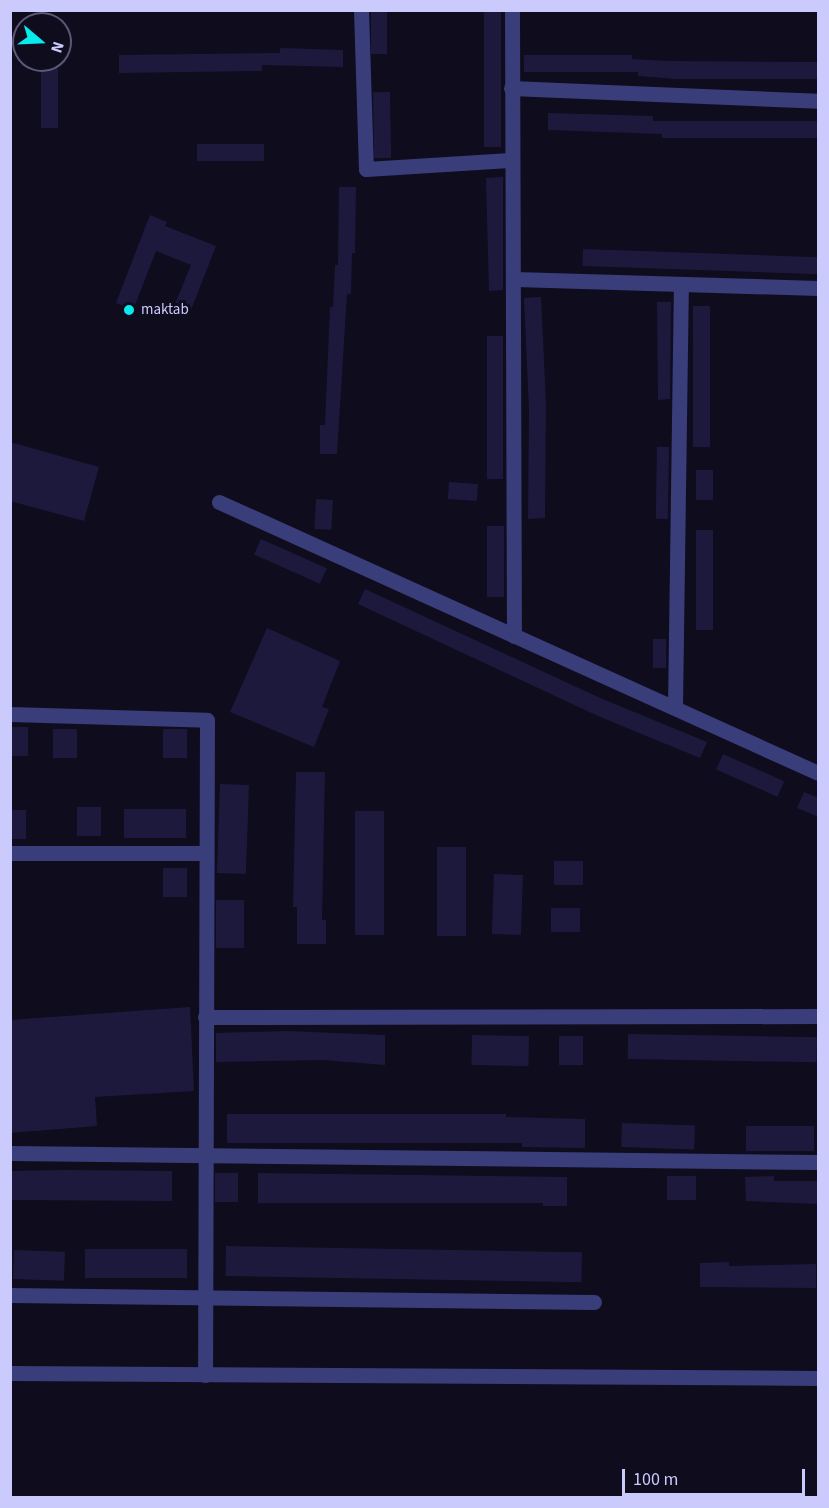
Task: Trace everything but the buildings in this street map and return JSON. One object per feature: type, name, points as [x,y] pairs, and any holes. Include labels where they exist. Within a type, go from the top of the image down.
[{"type":"street","points":[[361,10],[366,169],[511,160]]},
{"type":"street","points":[[512,10],[511,160],[515,279],[514,636]]},
{"type":"street","points":[[511,88],[819,101]]},
{"type":"street","points":[[515,279],[819,288]]},
{"type":"street","points":[[675,707],[681,284]]},
{"type":"street","points":[[219,502],[819,773]]},
{"type":"street","points":[[10,714],[207,720],[205,1375]]},
{"type":"street","points":[[10,853],[206,853]]},
{"type":"street","points":[[205,1017],[819,1016]]},
{"type":"street","points":[[10,1153],[819,1162]]},
{"type":"street","points":[[10,1295],[594,1302]]},
{"type":"street","points":[[10,1373],[819,1378]]},
{"type":"place","name":"maktab","points":[[129,310]]}]
